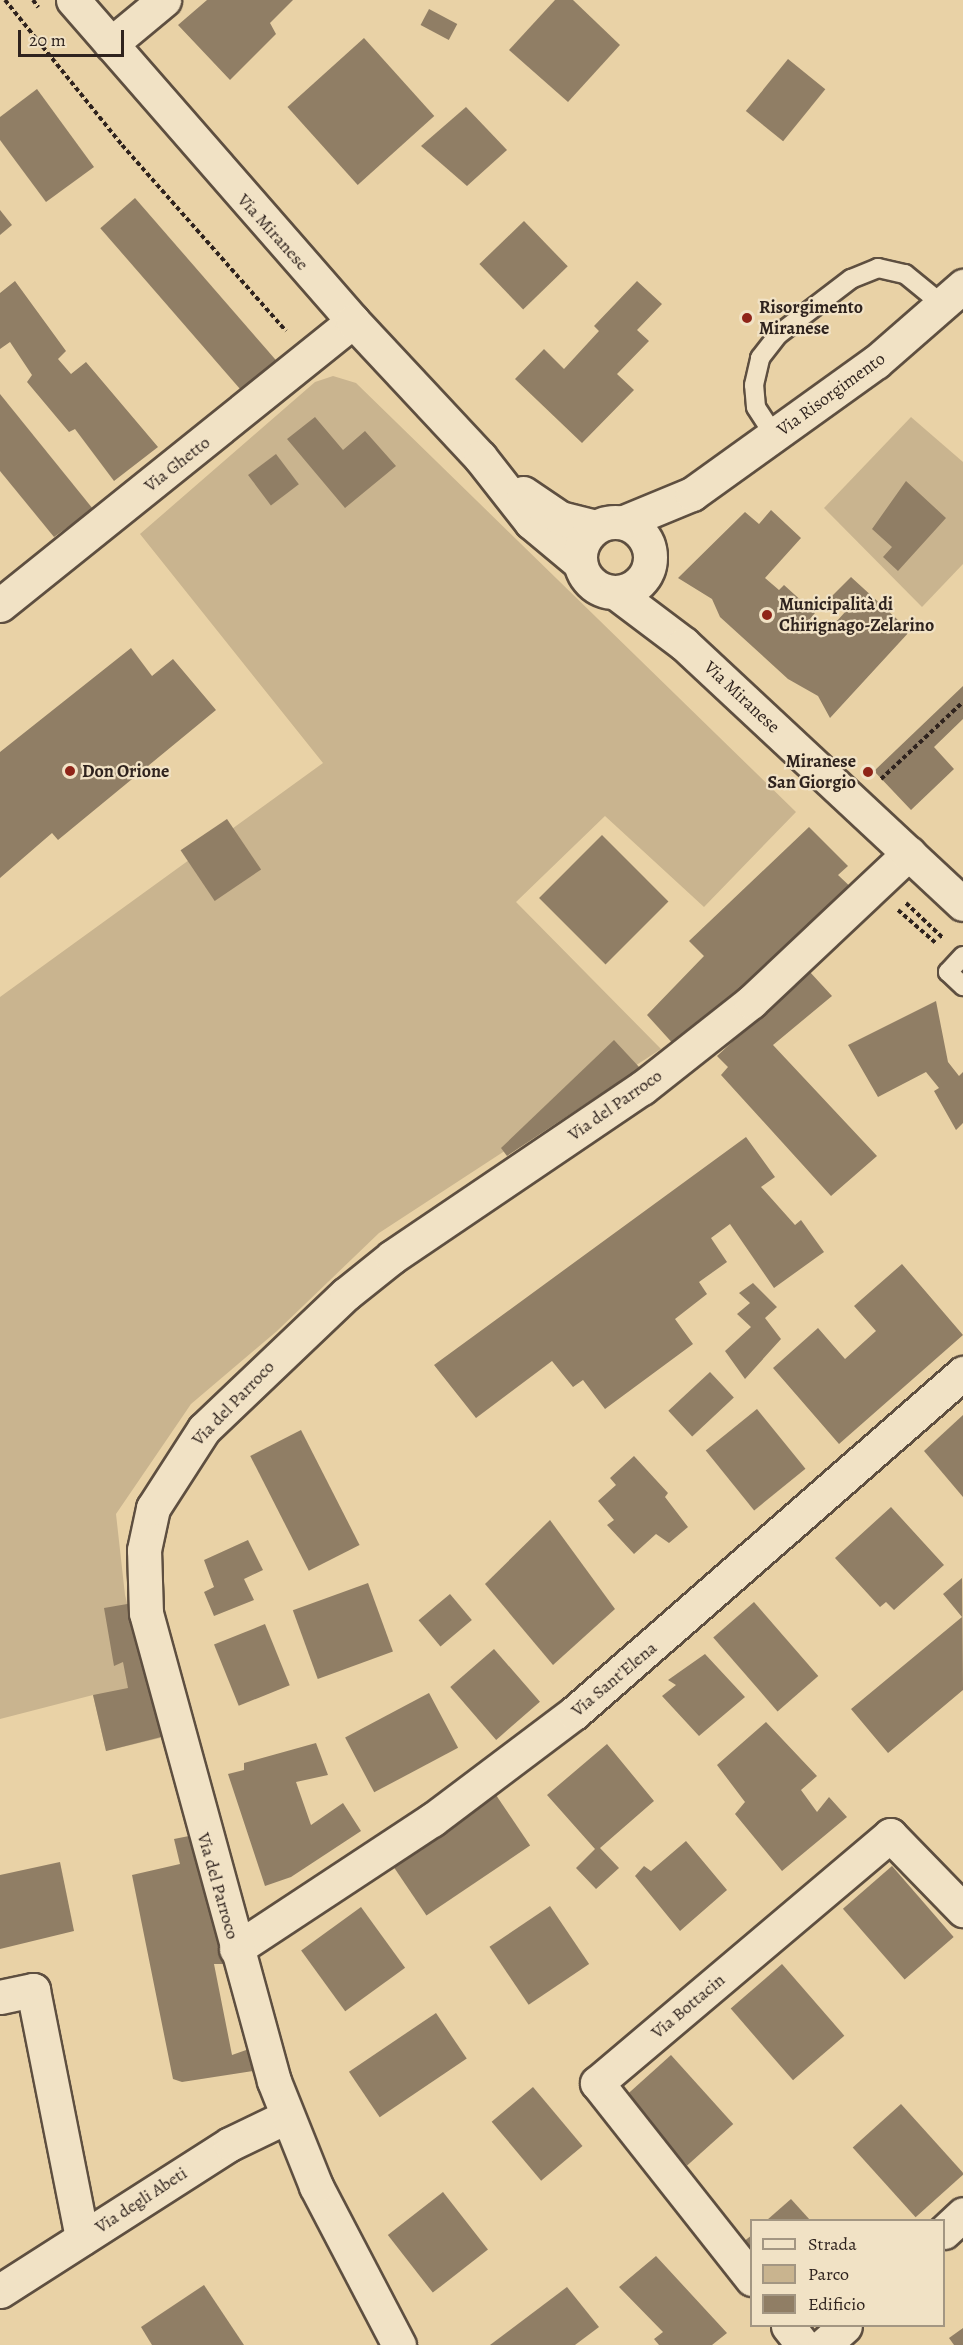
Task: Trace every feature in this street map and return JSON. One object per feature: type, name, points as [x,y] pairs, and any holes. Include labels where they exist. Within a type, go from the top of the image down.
[{"type":"street","name":"Via Miranese","points":[[73,0],[352,321],[480,457],[531,522],[580,563],[590,582],[615,592],[677,638],[963,904]]},
{"type":"street","points":[[111,44],[164,0]]},
{"type":"street","name":"Via Risorgimento","points":[[610,525],[692,494],[876,362],[953,296]]},
{"type":"street","name":"Via Ghetto","points":[[0,605],[310,359],[352,321]]},
{"type":"street","name":"Via Miranese","points":[[480,457],[545,509],[638,530],[649,563],[652,595],[677,638]]},
{"type":"street","name":"Via Risorgimento","points":[[649,563],[692,494]]},
{"type":"street","points":[[580,563],[582,543],[610,525]]},
{"type":"street","points":[[615,592],[637,585],[649,563]]},
{"type":"street","name":"Via del Parroco","points":[[399,2345],[286,2117],[236,1949],[146,1613],[143,1575],[153,1509],[180,1459],[313,1323],[392,1257],[651,1081],[751,1002],[909,853]]},
{"type":"street","name":"Via Sant'Elena","points":[[236,1949],[432,1820],[574,1713],[963,1373]]},
{"type":"street","name":"Via Bottacin","points":[[750,2276],[597,2083],[890,1835],[963,1910]]},
{"type":"street","points":[[0,1997],[33,1990],[82,2238]]},
{"type":"street","name":"Via degli Abeti","points":[[0,2291],[230,2144],[286,2117]]},
{"type":"street","points":[[945,2231],[963,2214]]},
{"type":"street","points":[[790,2327],[803,2345]]},
{"type":"street","points":[[824,2345],[843,2327]]},
{"type":"lane","points":[[774,435],[756,407],[754,385],[768,346],[797,320],[850,279],[878,268],[905,274],[953,296]]},
{"type":"lane","points":[[963,956],[948,972],[963,986]]},
{"type":"path","points":[[5,0],[122,145],[310,359]]},
{"type":"path","points":[[882,779],[963,702]]},
{"type":"path","points":[[904,901],[948,942]]},
{"type":"path","points":[[895,908],[940,946]]},
{"type":"green space","points":[[333,376],[356,383],[796,812],[704,907],[605,816],[516,902],[661,1049],[379,1233],[277,1331],[191,1404],[116,1514],[125,1595],[160,1738],[106,1751],[93,1695],[0,1719],[0,997],[323,763],[140,534],[315,382]]},
{"type":"green space","points":[[911,417],[963,462],[963,564],[922,607],[824,508]]},
{"type":"building","points":[[207,0],[293,0],[270,23],[276,34],[230,80],[178,25]]},
{"type":"building","points":[[555,0],[573,0],[620,45],[568,102],[509,50]]},
{"type":"building","points":[[429,9],[457,24],[449,40],[421,25]]},
{"type":"building","points":[[364,38],[434,116],[358,185],[287,107]]},
{"type":"building","points":[[788,59],[825,89],[783,141],[746,111]]},
{"type":"building","points":[[37,89],[94,167],[46,202],[0,140],[0,117]]},
{"type":"building","points":[[466,107],[507,150],[467,186],[421,146]]},
{"type":"building","points":[[135,198],[277,362],[243,392],[100,228]]},
{"type":"building","points":[[0,210],[12,225],[0,235]]},
{"type":"building","points":[[524,221],[568,266],[523,309],[479,264]]},
{"type":"building","points":[[15,281],[66,351],[58,359],[71,374],[86,362],[158,447],[114,481],[75,429],[69,432],[27,382],[32,375],[10,342],[0,349],[0,293]]},
{"type":"building","points":[[637,281],[662,304],[637,330],[649,341],[617,374],[634,390],[582,443],[515,379],[544,349],[564,369],[599,331],[594,326]]},
{"type":"building","points":[[0,394],[93,509],[54,537],[0,471]]},
{"type":"building","points":[[315,417],[343,450],[365,431],[396,466],[345,508],[287,439]]},
{"type":"building","points":[[276,454],[299,484],[271,505],[248,475]]},
{"type":"building","points":[[906,481],[946,518],[898,571],[883,557],[892,547],[872,529]]},
{"type":"building","name":"Municipalità di Chirignago-Zelarino","points":[[771,510],[801,538],[765,578],[779,590],[784,585],[815,613],[810,619],[826,633],[846,611],[831,597],[851,577],[910,631],[830,718],[818,696],[788,679],[720,617],[712,599],[678,578],[745,512],[759,524]]},
{"type":"building","name":"Don Orione","points":[[131,648],[152,676],[173,659],[216,710],[58,840],[52,833],[0,878],[0,752]]},
{"type":"building","points":[[963,686],[963,719],[934,747],[954,769],[911,810],[874,771]]},
{"type":"building","points":[[227,819],[261,870],[215,901],[181,850]]},
{"type":"building","points":[[809,827],[848,866],[838,875],[856,892],[676,1047],[647,1015],[704,956],[689,941]]},
{"type":"building","points":[[602,835],[668,901],[606,964],[539,898]]},
{"type":"building","points":[[809,971],[832,996],[773,1045],[877,1156],[831,1196],[721,1075],[728,1067],[717,1056]]},
{"type":"building","points":[[936,1001],[948,1062],[959,1076],[963,1072],[963,1123],[956,1130],[934,1091],[939,1088],[926,1072],[878,1097],[848,1045]]},
{"type":"building","points":[[614,1040],[640,1068],[507,1156],[501,1148]]},
{"type":"building","points":[[746,1137],[775,1177],[761,1187],[795,1225],[801,1220],[824,1252],[774,1288],[730,1224],[711,1238],[727,1262],[699,1282],[707,1294],[675,1319],[693,1344],[605,1409],[583,1380],[573,1387],[552,1361],[476,1418],[434,1365]]},
{"type":"building","points":[[902,1264],[963,1335],[839,1444],[773,1368],[818,1328],[845,1359],[876,1331],[854,1306]]},
{"type":"building","points":[[753,1283],[777,1307],[765,1318],[781,1339],[745,1379],[725,1351],[751,1327],[737,1314],[750,1303],[739,1293]]},
{"type":"building","points":[[710,1372],[734,1398],[692,1436],[668,1411]]},
{"type":"building","points":[[757,1409],[805,1469],[754,1510],[706,1451]]},
{"type":"building","points":[[963,1415],[963,1497],[924,1451]]},
{"type":"building","points":[[301,1430],[360,1545],[309,1571],[250,1456]]},
{"type":"building","points":[[634,1456],[668,1493],[665,1497],[688,1527],[669,1543],[656,1534],[634,1554],[607,1525],[614,1520],[598,1501],[616,1485],[610,1478]]},
{"type":"building","points":[[891,1507],[944,1565],[894,1610],[886,1602],[880,1607],[835,1558]]},
{"type":"building","points":[[550,1520],[615,1609],[553,1665],[485,1584]]},
{"type":"building","points":[[248,1540],[263,1570],[244,1579],[254,1600],[214,1616],[204,1592],[214,1587],[204,1560]]},
{"type":"building","points":[[962,1578],[963,1690],[888,1753],[851,1709],[962,1617],[943,1594]]},
{"type":"building","points":[[368,1583],[393,1652],[318,1679],[293,1610]]},
{"type":"building","points":[[450,1594],[472,1620],[440,1646],[419,1620]]},
{"type":"building","points":[[754,1602],[818,1676],[778,1711],[713,1637]]},
{"type":"building","points":[[133,1603],[169,1735],[106,1751],[93,1695],[128,1688],[123,1662],[114,1666],[104,1608]]},
{"type":"building","points":[[265,1624],[290,1685],[239,1706],[214,1645]]},
{"type":"building","points":[[494,1649],[540,1702],[496,1740],[450,1687]]},
{"type":"building","points":[[705,1654],[745,1697],[699,1736],[662,1696],[676,1685],[668,1680]]},
{"type":"building","points":[[429,1693],[458,1748],[374,1792],[345,1738]]},
{"type":"building","points":[[766,1722],[817,1776],[801,1790],[817,1812],[829,1797],[847,1817],[782,1871],[735,1814],[745,1802],[717,1765]]},
{"type":"building","points":[[316,1743],[328,1775],[296,1782],[311,1825],[343,1803],[361,1831],[291,1877],[265,1886],[228,1774],[244,1770],[244,1763]]},
{"type":"building","points":[[607,1744],[654,1801],[600,1848],[619,1868],[596,1889],[576,1868],[595,1849],[547,1795]]},
{"type":"building","points":[[496,1795],[530,1846],[426,1915],[392,1865]]},
{"type":"building","points":[[194,1835],[228,1964],[214,1964],[232,2055],[249,2049],[253,2071],[182,2082],[173,2079],[132,1875],[180,1864],[174,1839]]},
{"type":"building","points":[[686,1841],[727,1890],[680,1931],[635,1876],[644,1866],[651,1871]]},
{"type":"building","points":[[60,1862],[74,1931],[0,1949],[0,1875]]},
{"type":"building","points":[[892,1866],[954,1937],[905,1980],[843,1909]]},
{"type":"building","points":[[550,1906],[589,1964],[529,2005],[489,1947]]},
{"type":"building","points":[[361,1907],[405,1968],[345,2011],[301,1950]]},
{"type":"building","points":[[782,1964],[844,2036],[793,2080],[731,2009]]},
{"type":"building","points":[[436,2013],[467,2059],[380,2117],[349,2072]]},
{"type":"building","points":[[671,2055],[733,2124],[687,2166],[625,2096]]},
{"type":"building","points":[[533,2087],[582,2146],[541,2181],[492,2122]]},
{"type":"building","points":[[901,2104],[963,2173],[916,2217],[853,2147]]},
{"type":"building","points":[[443,2192],[488,2250],[433,2293],[388,2235]]},
{"type":"building","points":[[791,2199],[809,2219],[768,2219]]},
{"type":"building","points":[[750,2237],[750,2250],[743,2242]]},
{"type":"building","points":[[656,2256],[727,2333],[712,2345],[659,2345],[654,2339],[663,2332],[619,2287]]},
{"type":"building","points":[[204,2285],[244,2345],[152,2345],[141,2327]]},
{"type":"building","points":[[567,2287],[599,2327],[575,2345],[490,2345]]},
{"type":"building","points":[[963,2328],[963,2345],[954,2345],[949,2338]]},
{"type":"place","name":"Risorgimento Miranese","points":[[747,318]]},
{"type":"place","name":"Municipalità di Chirignago-Zelarino","points":[[767,615]]},
{"type":"place","name":"Don Orione","points":[[70,771]]},
{"type":"place","name":"Miranese San Giorgio","points":[[868,772]]}]
